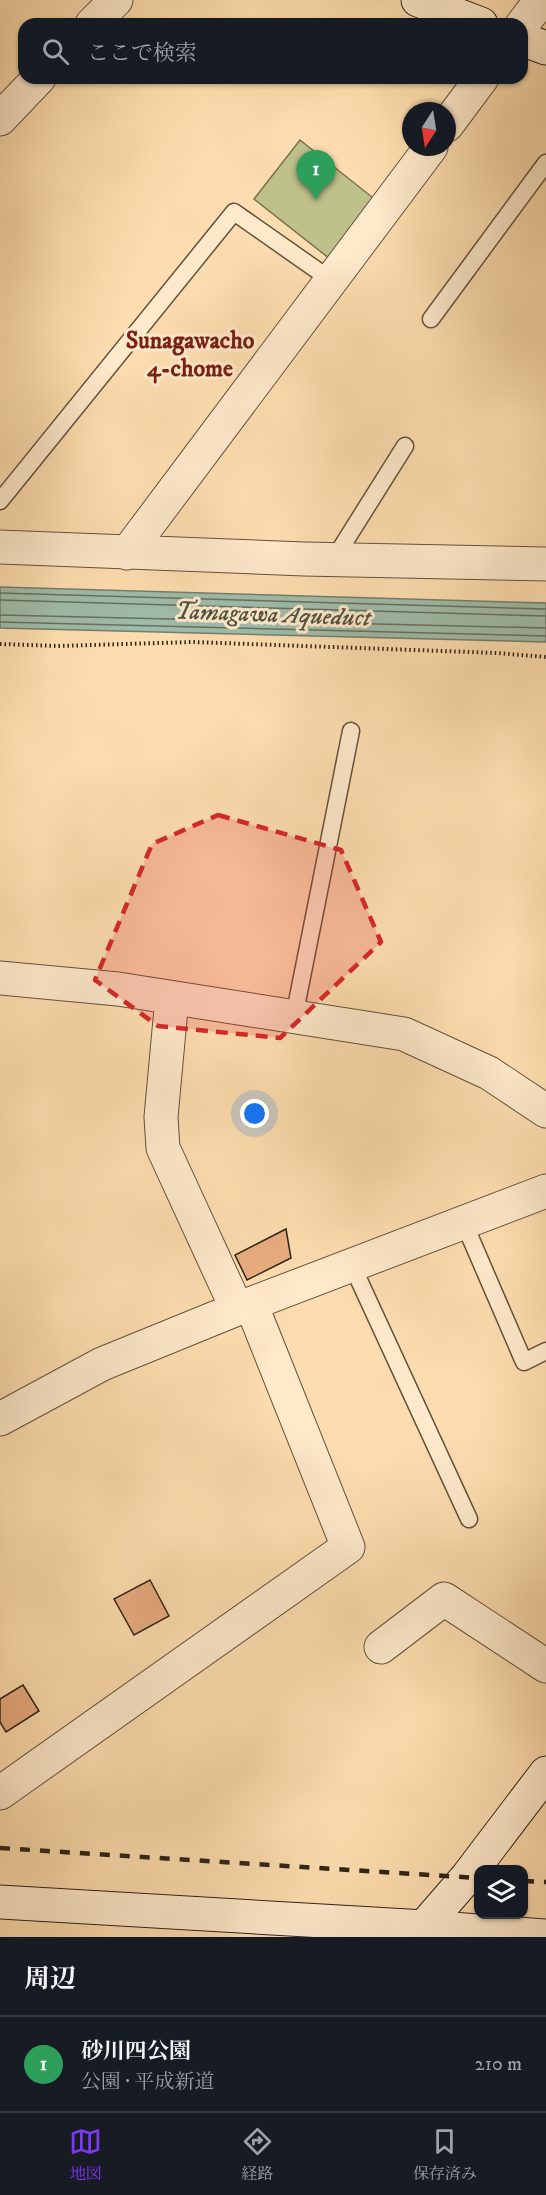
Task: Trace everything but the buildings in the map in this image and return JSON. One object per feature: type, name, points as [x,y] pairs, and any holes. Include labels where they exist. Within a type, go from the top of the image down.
[{"type":"street","points":[[98,18],[116,0]]},
{"type":"street","points":[[418,0],[465,18]]},
{"type":"street","points":[[527,18],[541,0]]},
{"type":"street","points":[[528,41],[546,48]]},
{"type":"street","points":[[0,119],[33,84]]},
{"type":"street","points":[[456,113],[478,84]]},
{"type":"street","points":[[128,553],[424,156]]},
{"type":"street","points":[[0,547],[128,553],[546,564]]},
{"type":"street","points":[[0,978],[118,989],[404,1034],[489,1073],[546,1111]]},
{"type":"street","points":[[0,1793],[348,1547],[244,1306],[163,1148],[161,1117],[172,998]]},
{"type":"street","points":[[0,1419],[102,1364],[244,1306],[546,1191]]},
{"type":"street","points":[[381,1647],[444,1599],[546,1666]]},
{"type":"street","points":[[420,1932],[467,1877],[546,1773]]},
{"type":"street","points":[[0,1902],[420,1932],[546,1936]]},
{"type":"lane","points":[[430,319],[546,163]]},
{"type":"lane","points":[[0,501],[234,212],[331,280]]},
{"type":"lane","points":[[334,559],[405,446]]},
{"type":"lane","points":[[294,1017],[351,731]]},
{"type":"lane","points":[[464,1223],[524,1362],[546,1351]]},
{"type":"lane","points":[[352,1265],[469,1519]]},
{"type":"path","points":[[0,644],[58,646],[193,642],[497,653],[546,657]]},
{"type":"highlighted area","points":[[218,815],[341,850],[381,942],[280,1038],[158,1026],[95,980],[152,844]]},
{"type":"green space","points":[[300,140],[377,201],[330,259],[254,199]]},
{"type":"water","name":"Tamagawa Aqueduct","points":[[0,587],[546,603],[546,642],[0,628]]},
{"type":"railway","points":[[0,1848],[474,1878]]},
{"type":"railway","points":[[528,1881],[546,1882]]},
{"type":"place","name":"砂川四公園","points":[[316,200]]},
{"type":"district","name":"Sunagawacho 4-chome","points":[[190,355]]}]
